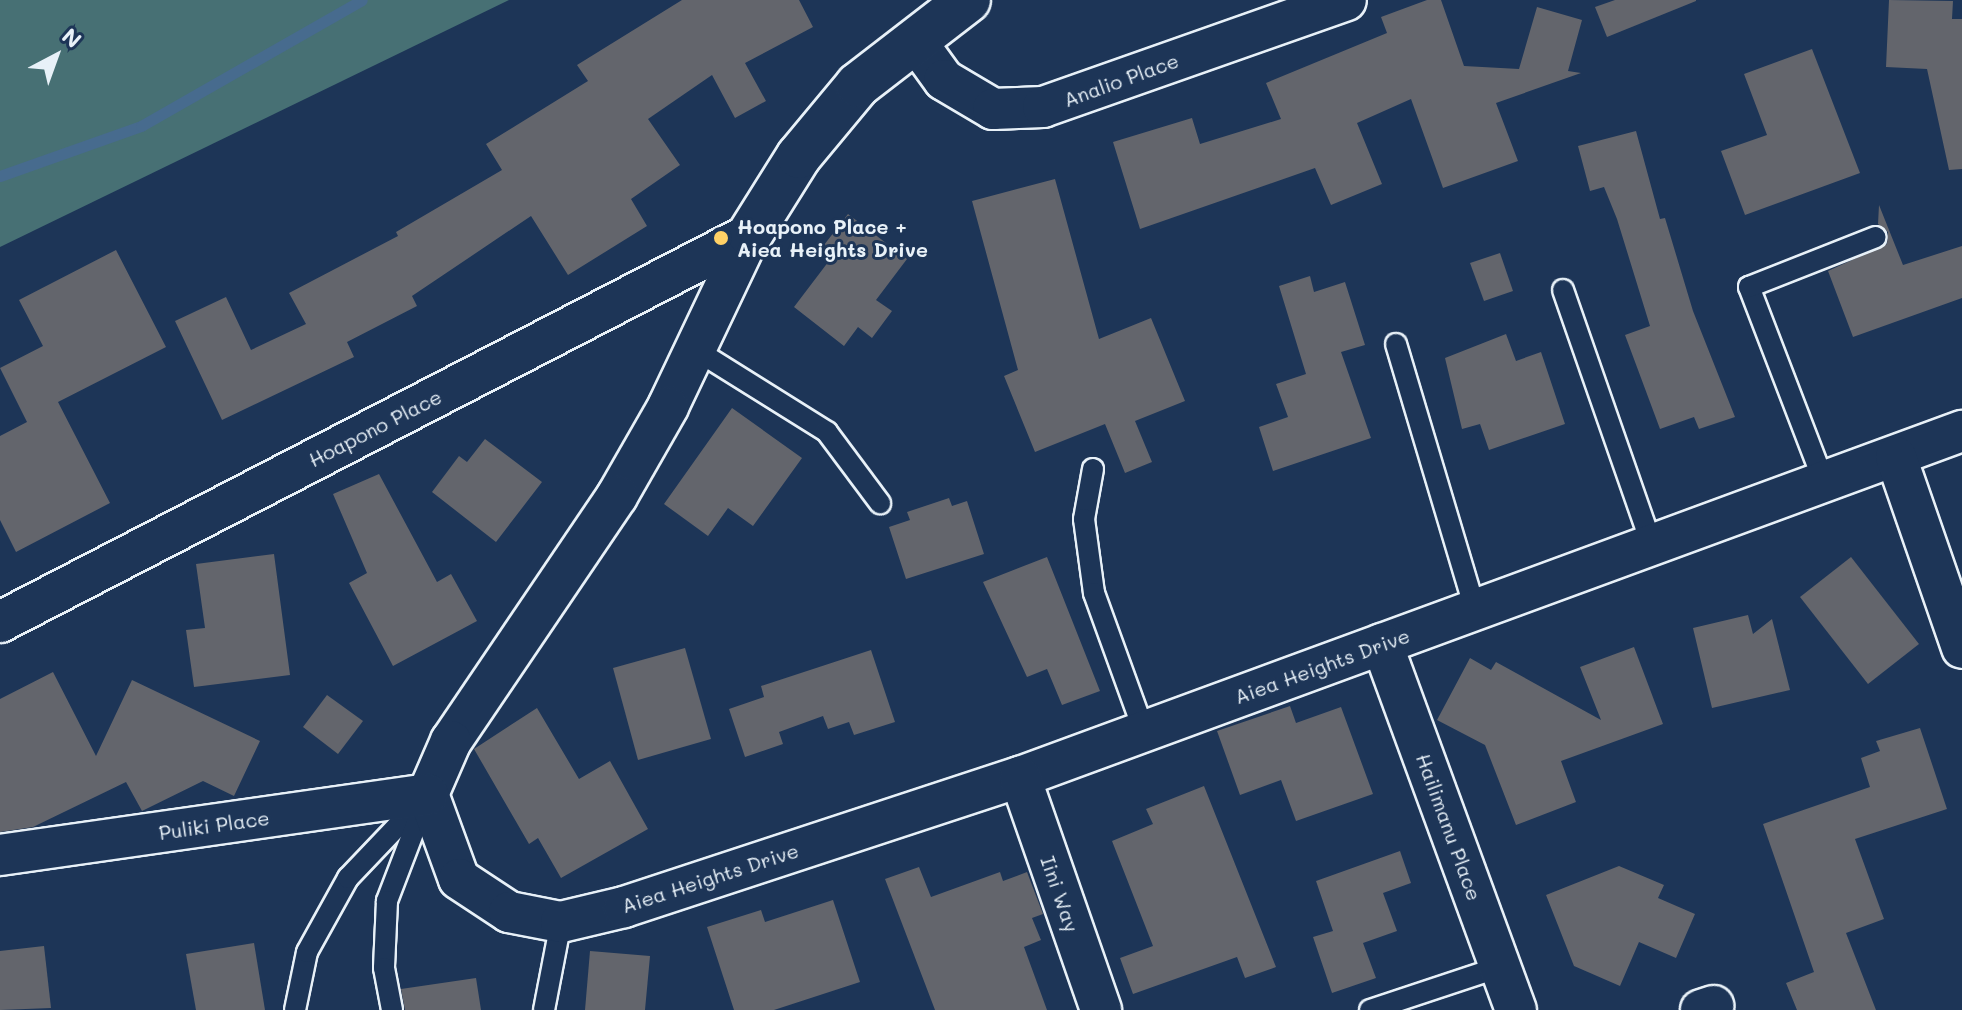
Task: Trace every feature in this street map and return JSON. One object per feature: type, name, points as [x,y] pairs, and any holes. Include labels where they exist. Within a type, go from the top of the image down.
[{"type":"street","points":[[428,794],[451,741],[617,496],[696,350],[750,234],[799,156],[858,85],[968,0]]},
{"type":"street","name":"Analio Place","points":[[915,40],[944,80],[993,109],[1043,107],[1346,0]]},
{"type":"street","name":"Hoapono Place","points":[[0,622],[750,234]]},
{"type":"street","name":"Aiea Heights Drive","points":[[428,794],[459,879],[509,912],[561,922],[624,907],[1020,777],[1962,431]]},
{"type":"street","points":[[1896,457],[1962,648]]},
{"type":"street","name":"Hailimanu Place","points":[[1382,644],[1516,1010]]},
{"type":"street","name":"Iini Way","points":[[1020,777],[1101,1010]]},
{"type":"street","name":"Puliki Place","points":[[0,855],[428,794]]},
{"type":"lane","points":[[1824,482],[1749,287],[1876,237]]},
{"type":"lane","points":[[1563,290],[1651,543]]},
{"type":"lane","points":[[1396,344],[1475,609]]},
{"type":"lane","points":[[696,350],[827,432],[880,503]]},
{"type":"lane","points":[[1093,469],[1084,519],[1094,593],[1144,731]]},
{"type":"lane","points":[[295,1010],[307,952],[348,878],[428,794]]},
{"type":"lane","points":[[392,1010],[384,968],[387,901],[428,794]]},
{"type":"lane","points":[[544,1010],[561,922]]},
{"type":"lane","points":[[1370,1010],[1500,967]]},
{"type":"green space","points":[[0,0],[509,0],[0,247]]},
{"type":"building","points":[[682,0],[799,0],[813,27],[745,63],[766,101],[735,118],[712,75],[648,119],[680,165],[631,199],[647,226],[568,275],[531,216],[412,296],[417,306],[347,342],[354,357],[222,420],[175,321],[226,297],[251,350],[306,324],[289,293],[398,236],[396,232],[502,170],[486,144],[588,81],[577,65]]},
{"type":"building","points":[[1427,0],[1441,0],[1464,66],[1519,69],[1537,7],[1582,20],[1568,71],[1581,73],[1496,103],[1518,161],[1443,188],[1411,99],[1357,123],[1382,184],[1331,205],[1315,168],[1140,229],[1113,142],[1192,118],[1200,144],[1281,119],[1266,83],[1387,33],[1381,17]]},
{"type":"building","points":[[1615,0],[1696,1],[1607,37],[1595,7]]},
{"type":"building","points":[[1889,0],[1953,1],[1952,19],[1962,19],[1962,169],[1949,170],[1927,69],[1886,67]]},
{"type":"building","points":[[1812,49],[1860,173],[1745,215],[1721,151],[1767,135],[1744,74]]},
{"type":"building","points":[[1636,131],[1660,219],[1665,218],[1693,311],[1735,417],[1699,429],[1694,417],[1660,429],[1625,335],[1650,326],[1617,219],[1604,187],[1590,191],[1578,146]]},
{"type":"building","points":[[1055,179],[1099,339],[1151,318],[1185,401],[1135,421],[1152,462],[1125,473],[1105,424],[1035,452],[1004,376],[1018,370],[972,201]]},
{"type":"building","points":[[1879,205],[1903,265],[1962,246],[1962,298],[1853,337],[1828,271],[1887,244],[1888,232],[1878,224]]},
{"type":"building","points":[[848,214],[907,259],[876,300],[892,311],[872,338],[858,327],[844,346],[794,307],[835,253],[824,245]]},
{"type":"building","points":[[116,250],[166,347],[58,402],[110,503],[16,552],[0,520],[0,436],[27,422],[0,368],[43,346],[19,300]]},
{"type":"building","points":[[1500,253],[1513,291],[1484,301],[1470,263]]},
{"type":"building","points":[[1310,276],[1314,292],[1345,282],[1365,345],[1341,352],[1371,438],[1273,471],[1259,427],[1288,417],[1276,384],[1306,374],[1279,286]]},
{"type":"building","points":[[1506,334],[1516,361],[1541,352],[1565,424],[1489,450],[1480,424],[1462,429],[1445,358]]},
{"type":"building","points":[[732,408],[802,458],[753,526],[728,508],[708,536],[664,504]]},
{"type":"building","points":[[485,439],[542,482],[496,542],[432,492],[459,456],[467,462]]},
{"type":"building","points":[[379,474],[437,582],[451,574],[477,621],[393,666],[349,583],[367,573],[333,494]]},
{"type":"building","points":[[949,498],[952,506],[967,501],[984,554],[906,579],[889,527],[910,520],[907,512]]},
{"type":"building","points":[[274,554],[290,675],[194,687],[186,630],[205,628],[196,564]]},
{"type":"building","points":[[1047,557],[1100,691],[1062,705],[1047,669],[1027,677],[983,582]]},
{"type":"building","points":[[1851,557],[1919,644],[1868,684],[1800,597]]},
{"type":"building","points":[[1748,615],[1753,634],[1772,619],[1790,690],[1712,708],[1693,628]]},
{"type":"building","points":[[1634,647],[1663,724],[1561,761],[1576,802],[1516,825],[1485,745],[1437,720],[1470,658],[1491,670],[1496,662],[1601,720],[1580,667]]},
{"type":"building","points":[[685,648],[711,739],[638,760],[613,668]]},
{"type":"building","points":[[871,650],[895,722],[854,735],[849,722],[828,729],[823,716],[779,732],[783,744],[745,757],[729,709],[764,697],[761,686]]},
{"type":"building","points":[[53,672],[96,756],[132,680],[260,741],[234,796],[203,781],[142,811],[126,782],[33,827],[0,832],[0,699]]},
{"type":"building","points":[[327,695],[363,721],[338,754],[303,727]]},
{"type":"building","points":[[1290,706],[1296,723],[1341,707],[1373,794],[1296,821],[1281,780],[1240,795],[1217,731]]},
{"type":"building","points":[[537,708],[579,779],[610,761],[648,829],[561,878],[538,838],[529,844],[474,749]]},
{"type":"building","points":[[1920,728],[1947,809],[1855,839],[1884,919],[1846,933],[1876,1010],[1797,1010],[1786,983],[1814,972],[1763,824],[1870,787],[1861,758],[1880,751],[1876,741]]},
{"type":"building","points":[[1204,786],[1276,967],[1245,978],[1237,957],[1133,994],[1120,958],[1153,946],[1112,841],[1153,824],[1146,809]]},
{"type":"building","points":[[1400,851],[1411,883],[1383,893],[1397,931],[1363,943],[1376,978],[1332,993],[1313,937],[1333,931],[1316,881]]},
{"type":"building","points":[[1619,866],[1664,885],[1658,898],[1695,914],[1676,958],[1639,942],[1620,986],[1574,966],[1546,895]]},
{"type":"building","points":[[919,867],[931,897],[1000,872],[1003,881],[1027,872],[1043,914],[1032,918],[1041,940],[1024,947],[1047,1010],[935,1010],[885,879]]},
{"type":"building","points":[[833,900],[860,982],[774,1010],[734,1010],[707,927],[761,910],[765,922]]},
{"type":"building","points":[[254,943],[265,1010],[196,1010],[186,954]]},
{"type":"building","points":[[44,946],[51,1008],[0,1010],[0,951]]},
{"type":"building","points":[[590,951],[650,956],[645,1010],[585,1010]]},
{"type":"building","points":[[476,978],[481,1010],[405,1010],[401,989]]},
{"type":"waterway","points":[[0,176],[141,126],[362,0]]},
{"type":"place","name":"Hoapono Place + Aiea Heights Drive","points":[[721,238]]}]
